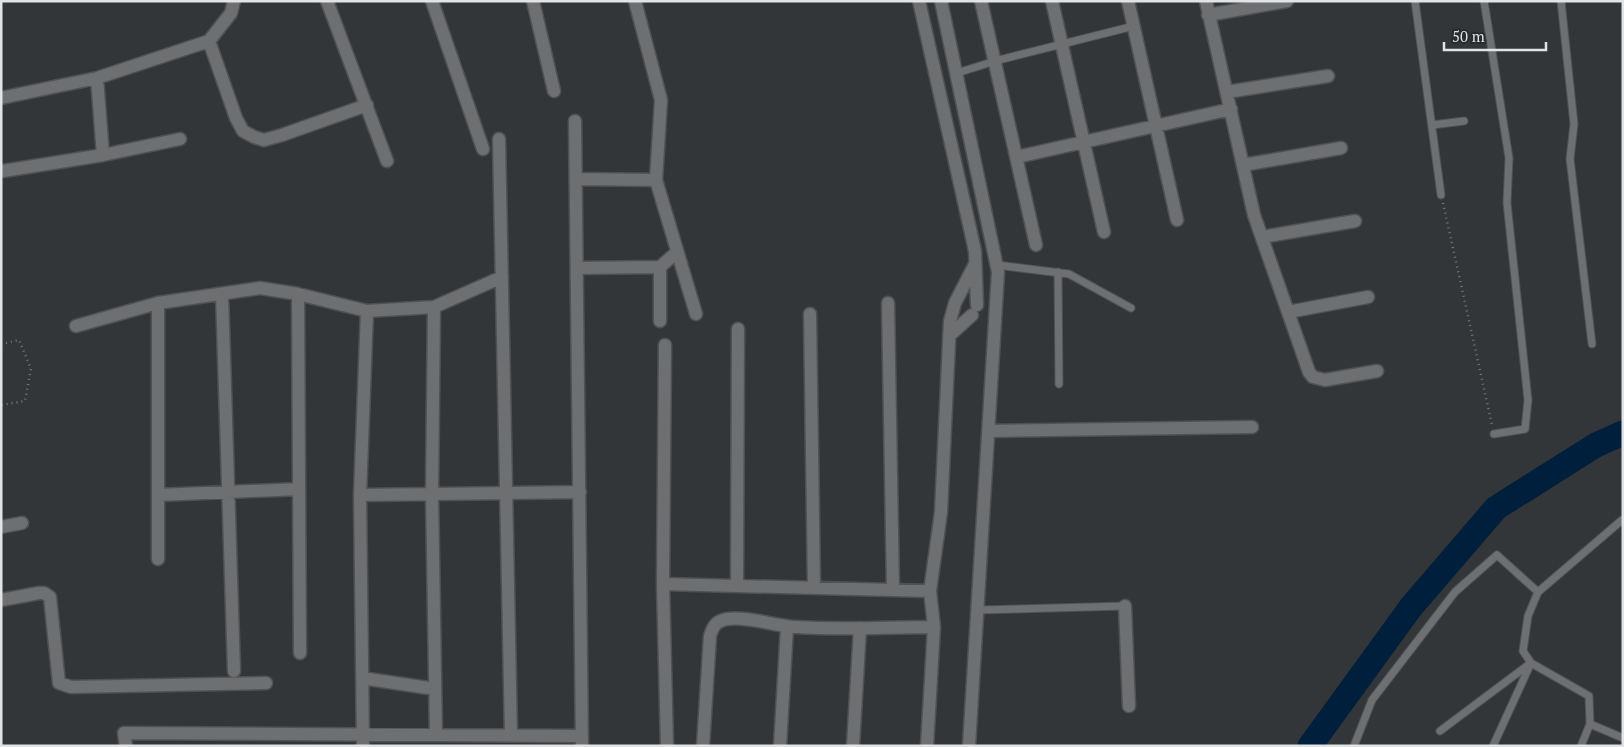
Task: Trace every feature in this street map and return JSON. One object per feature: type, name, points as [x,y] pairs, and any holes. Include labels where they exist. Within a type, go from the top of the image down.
[{"type":"street","points":[[1,98],[97,78],[209,41],[231,13],[234,1]]},
{"type":"street","points":[[327,1],[387,161]]},
{"type":"street","points":[[432,1],[483,149]]},
{"type":"street","points":[[534,1],[554,91]]},
{"type":"street","points":[[635,1],[661,100],[656,180],[696,314]]},
{"type":"street","points":[[919,1],[975,252],[975,310],[949,336]]},
{"type":"street","points":[[941,1],[997,264],[989,431],[969,746]]},
{"type":"street","points":[[981,1],[1036,245]]},
{"type":"street","points":[[1052,1],[1085,140],[1104,232]]},
{"type":"street","points":[[1128,1],[1177,220]]},
{"type":"street","points":[[1206,1],[1243,165],[1262,237],[1309,372],[1313,377],[1325,380],[1377,371]]},
{"type":"street","points":[[1208,14],[1287,1]]},
{"type":"street","points":[[209,41],[236,118],[243,131],[254,137],[264,140],[282,135],[367,105]]},
{"type":"street","points":[[1227,92],[1328,76]]},
{"type":"street","points":[[97,78],[103,155]]},
{"type":"street","points":[[1017,156],[1231,109]]},
{"type":"street","points":[[126,746],[124,733],[213,740],[363,740],[436,735],[511,735],[582,741],[575,122]]},
{"type":"street","points":[[3,171],[103,155],[180,139]]},
{"type":"street","points":[[499,139],[511,735]]},
{"type":"street","points":[[1243,165],[1340,148]]},
{"type":"street","points":[[576,179],[656,180]]},
{"type":"street","points":[[1262,237],[1355,221]]},
{"type":"street","points":[[577,268],[660,267],[677,252]]},
{"type":"street","points":[[927,746],[934,628],[930,591],[941,512],[950,321],[955,303],[975,264]]},
{"type":"street","points":[[660,267],[660,321]]},
{"type":"street","points":[[76,326],[158,303],[260,288],[298,294],[367,311],[434,307],[502,277]]},
{"type":"street","points":[[222,294],[230,491],[234,671]]},
{"type":"street","points":[[298,294],[300,653]]},
{"type":"street","points":[[1288,312],[1368,298]]},
{"type":"street","points":[[158,303],[158,559]]},
{"type":"street","points":[[888,303],[893,590]]},
{"type":"street","points":[[434,307],[432,494],[436,735]]},
{"type":"street","points":[[363,740],[360,495],[367,311]]},
{"type":"street","points":[[810,314],[814,588]]},
{"type":"street","points":[[737,586],[738,329]]},
{"type":"street","points":[[665,345],[663,584],[667,746]]},
{"type":"street","points":[[989,431],[1252,426]]},
{"type":"street","points":[[158,495],[299,489]]},
{"type":"street","points":[[360,495],[580,492]]},
{"type":"street","points":[[1,527],[22,523]]},
{"type":"street","points":[[663,584],[930,591]]},
{"type":"street","points":[[1,600],[38,593],[44,593],[50,598],[59,683],[71,687],[266,683]]},
{"type":"street","points":[[1125,606],[1129,706]]},
{"type":"street","points":[[703,746],[710,636],[712,626],[719,621],[734,619],[787,627],[934,628]]},
{"type":"street","points":[[780,746],[787,627]]},
{"type":"street","points":[[853,746],[860,628]]},
{"type":"street","points":[[362,678],[435,689]]},
{"type":"lane","points":[[1415,1],[1441,195]]},
{"type":"lane","points":[[1484,1],[1508,158],[1507,204],[1528,400],[1525,429],[1494,434]]},
{"type":"lane","points":[[1561,1],[1574,124],[1570,159],[1592,344]]},
{"type":"lane","points":[[957,73],[995,61],[1134,26]]},
{"type":"lane","points":[[1432,125],[1464,121]]},
{"type":"lane","points":[[997,264],[1069,274],[1131,308]]},
{"type":"lane","points":[[1058,272],[1058,384]]},
{"type":"lane","points":[[1581,746],[1590,724],[1589,696],[1531,663],[1523,651],[1528,616],[1538,592],[1622,520]]},
{"type":"lane","points":[[1354,746],[1372,700],[1455,592],[1497,555],[1538,592]]},
{"type":"lane","points":[[978,610],[1125,606]]},
{"type":"lane","points":[[1440,731],[1531,663]]},
{"type":"lane","points":[[1493,746],[1531,663]]},
{"type":"lane","points":[[1590,724],[1623,738]]},
{"type":"path","points":[[1441,195],[1494,434]]},
{"type":"path","points":[[1,344],[19,340],[32,369],[25,401],[1,405]]},
{"type":"waterway","points":[[1310,746],[1411,607],[1496,508],[1596,445],[1623,433]]}]
